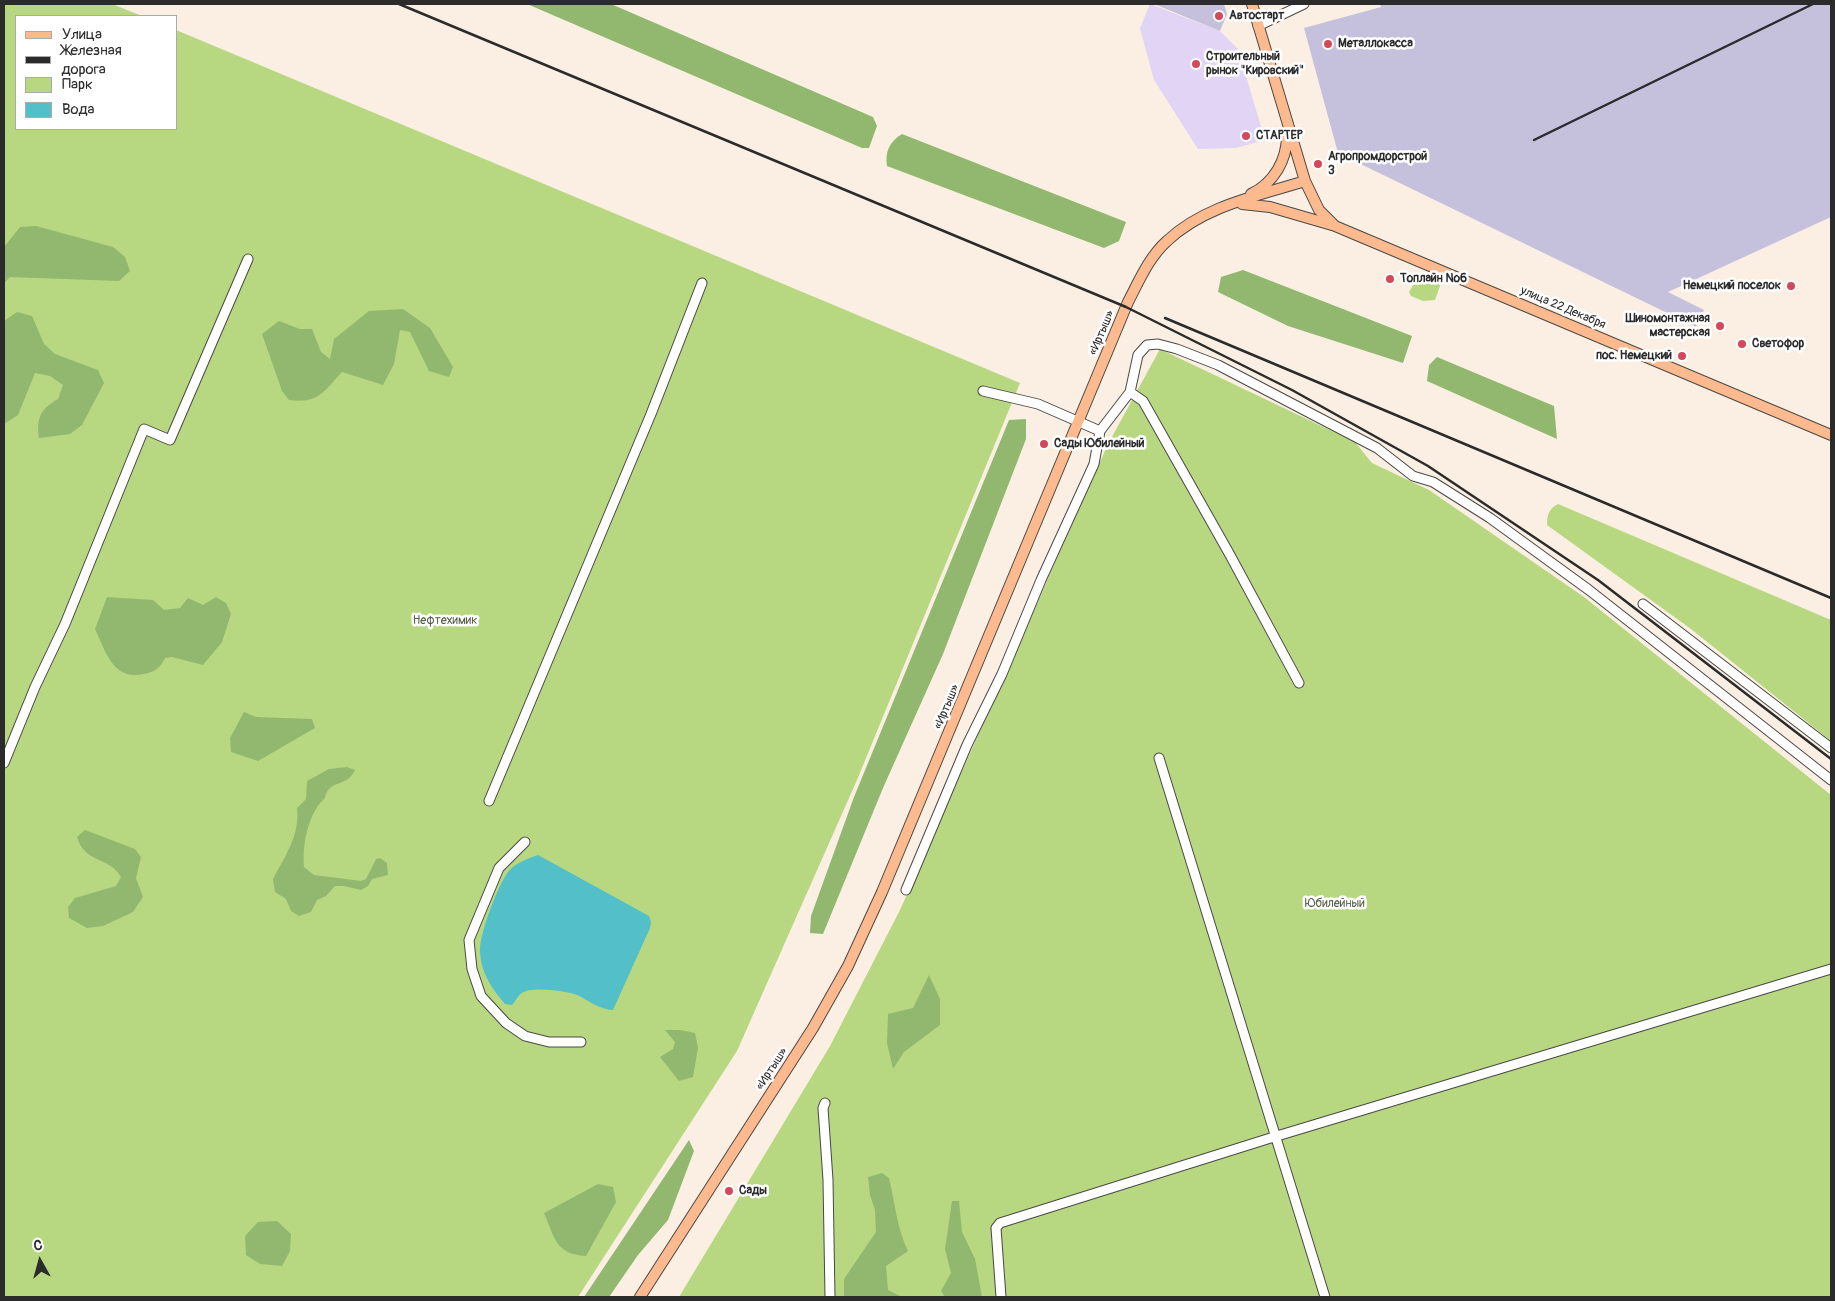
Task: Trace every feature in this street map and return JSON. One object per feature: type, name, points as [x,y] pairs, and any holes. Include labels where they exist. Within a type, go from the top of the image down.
[{"type":"main road","name":"улица 22 Декабря","points":[[1252,4],[1304,182],[1320,210],[1335,226],[1831,435]]},
{"type":"main road","points":[[1233,204],[1257,191],[1271,180],[1279,168],[1286,151],[1287,127]]},
{"type":"main road","name":"«Иртыш»","points":[[640,1297],[813,1028],[848,966],[882,892],[1128,302],[1148,264],[1166,242],[1188,224],[1233,204],[1304,182]]},
{"type":"main road","points":[[1233,204],[1270,207],[1335,226]]},
{"type":"street","points":[[1258,26],[1304,4]]},
{"type":"street","points":[[4,763],[35,686],[65,624],[144,429],[170,440],[248,259]]},
{"type":"street","points":[[488,801],[651,414],[702,283]]},
{"type":"street","points":[[906,890],[967,744],[1002,674],[1041,580],[1094,464],[1100,431],[1130,392],[1138,355],[1146,345],[1158,344],[1218,365],[1378,448],[1414,476],[1433,482],[1490,518],[1589,590],[1831,780]]},
{"type":"street","points":[[983,391],[1038,404],[1100,431]]},
{"type":"street","points":[[1130,392],[1139,396],[1151,416],[1299,683]]},
{"type":"street","points":[[1643,604],[1831,748]]},
{"type":"street","points":[[1159,758],[1277,1136],[1325,1297]]},
{"type":"street","points":[[526,842],[499,868],[469,940],[472,969],[482,996],[506,1023],[525,1036],[549,1042],[581,1042]]},
{"type":"street","points":[[1001,1297],[998,1224],[1277,1136],[1831,969]]},
{"type":"street","points":[[825,1103],[823,1108],[828,1180],[830,1297]]},
{"type":"shaded area","name":"Строительный рынок \"Кировский\"","points":[[1150,4],[1220,31],[1238,49],[1265,140],[1236,148],[1198,149],[1154,80],[1140,28]]},
{"type":"shaded area","points":[[1154,4],[1224,4],[1227,14],[1220,31]]},
{"type":"shaded area","points":[[1380,4],[1831,4],[1831,217],[1668,292],[1704,310],[1696,327],[1338,153],[1304,28],[1381,7]]},
{"type":"green space","name":"Нефтехимик","points":[[4,4],[112,4],[140,15],[15,15],[15,130],[178,130],[178,31],[1020,383],[857,780],[737,1051],[578,1297],[4,1297]]},
{"type":"green space","points":[[527,4],[611,4],[873,117],[877,126],[869,148],[862,148]]},
{"type":"green space","points":[[902,134],[1126,222],[1119,241],[1104,248],[887,166],[889,148],[894,140]]},
{"type":"green space","points":[[36,226],[113,247],[125,257],[130,271],[119,281],[10,277],[4,283],[4,247],[20,227]]},
{"type":"green space","points":[[1243,270],[1412,336],[1403,363],[1288,326],[1218,292],[1221,277]]},
{"type":"green space","points":[[1425,276],[1435,277],[1440,286],[1435,300],[1423,301],[1411,296],[1409,292],[1415,282]]},
{"type":"green space","points":[[403,309],[430,328],[453,367],[449,377],[429,371],[410,332],[400,330],[394,364],[383,385],[342,372],[320,395],[314,398],[299,401],[289,400],[282,391],[262,334],[279,321],[300,329],[312,329],[321,352],[330,359],[334,339],[369,311]]},
{"type":"green space","points":[[17,312],[32,316],[44,344],[55,354],[98,370],[104,383],[82,425],[70,434],[39,438],[38,424],[41,414],[47,406],[58,399],[63,385],[50,376],[35,373],[18,415],[4,424],[4,321]]},
{"type":"green space","name":"Юбилейный","points":[[1160,349],[1355,442],[1372,463],[1429,490],[1584,597],[1831,795],[1831,1297],[679,1297],[830,1046],[900,910],[1108,444]]},
{"type":"green space","points":[[1437,357],[1554,406],[1557,439],[1427,381],[1429,365]]},
{"type":"green space","points":[[1026,419],[1026,439],[943,654],[883,788],[823,934],[810,933],[811,916],[854,797],[1009,420]]},
{"type":"green space","points":[[1558,504],[1831,620],[1831,741],[1691,629],[1547,525],[1549,512]]},
{"type":"green space","points":[[107,597],[153,600],[164,610],[180,608],[188,598],[203,605],[216,597],[226,603],[231,614],[222,642],[203,665],[172,657],[165,658],[154,671],[133,675],[118,669],[112,663],[95,629]]},
{"type":"green space","points":[[244,712],[256,717],[312,719],[315,728],[258,761],[231,752],[230,738]]},
{"type":"green space","points":[[347,767],[355,770],[352,776],[330,788],[310,821],[305,839],[304,867],[314,875],[361,881],[366,879],[376,859],[380,858],[387,863],[388,875],[372,879],[368,886],[361,890],[335,886],[326,896],[317,900],[311,912],[299,916],[291,911],[286,899],[275,892],[273,879],[294,837],[297,808],[306,799],[307,781],[329,769]]},
{"type":"green space","points":[[85,830],[135,849],[141,857],[136,878],[143,897],[133,912],[103,926],[87,928],[69,918],[68,907],[75,898],[116,886],[121,877],[116,870],[91,856],[81,846],[77,837]]},
{"type":"green space","points":[[929,975],[940,999],[940,1025],[904,1052],[893,1069],[887,1043],[888,1014],[913,1008]]},
{"type":"green space","points":[[665,1030],[681,1030],[695,1033],[698,1048],[693,1077],[679,1081],[660,1057],[673,1049],[675,1042]]},
{"type":"green space","points":[[689,1140],[694,1151],[668,1220],[638,1255],[609,1297],[584,1297]]},
{"type":"green space","points":[[882,1173],[889,1178],[899,1225],[908,1251],[886,1266],[888,1290],[902,1297],[844,1297],[844,1279],[876,1232],[875,1210],[870,1195],[868,1177]]},
{"type":"green space","points":[[598,1184],[613,1187],[616,1202],[586,1256],[576,1255],[562,1248],[558,1243],[544,1213]]},
{"type":"green space","points":[[952,1201],[959,1201],[962,1232],[975,1259],[982,1297],[945,1297],[941,1291],[951,1273],[945,1249]]},
{"type":"green space","points":[[277,1221],[291,1234],[290,1251],[282,1266],[260,1264],[246,1255],[245,1236],[258,1222]]},
{"type":"water","points":[[538,855],[649,916],[650,928],[613,1010],[599,1007],[577,995],[549,990],[527,991],[519,995],[512,1005],[505,1004],[488,980],[482,967],[480,944],[494,899],[508,872],[514,866]]},
{"type":"railway","points":[[399,4],[1126,307],[1292,390],[1428,466],[1598,580],[1831,759]]},
{"type":"railway","points":[[1534,140],[1813,4]]},
{"type":"railway","points":[[1165,318],[1831,598]]},
{"type":"place","name":"Автостарт","points":[[1219,16]]},
{"type":"place","name":"Металлокасса","points":[[1328,44]]},
{"type":"place","name":"Строительный рынок \"Кировский\"","points":[[1196,64]]},
{"type":"place","name":"СТАРТЕР","points":[[1246,136]]},
{"type":"place","name":"Агропромдорстрой 3","points":[[1318,164]]},
{"type":"place","name":"Топлайн №6","points":[[1390,279]]},
{"type":"place","name":"Немецкий поселок","points":[[1791,286]]},
{"type":"place","name":"Шиномонтажная мастерская","points":[[1720,326]]},
{"type":"place","name":"Светофор","points":[[1742,344]]},
{"type":"place","name":"пос. Немецкий","points":[[1682,356]]},
{"type":"place","name":"Сады Юбилейный","points":[[1044,444]]},
{"type":"place","name":"Сады","points":[[729,1191]]}]
